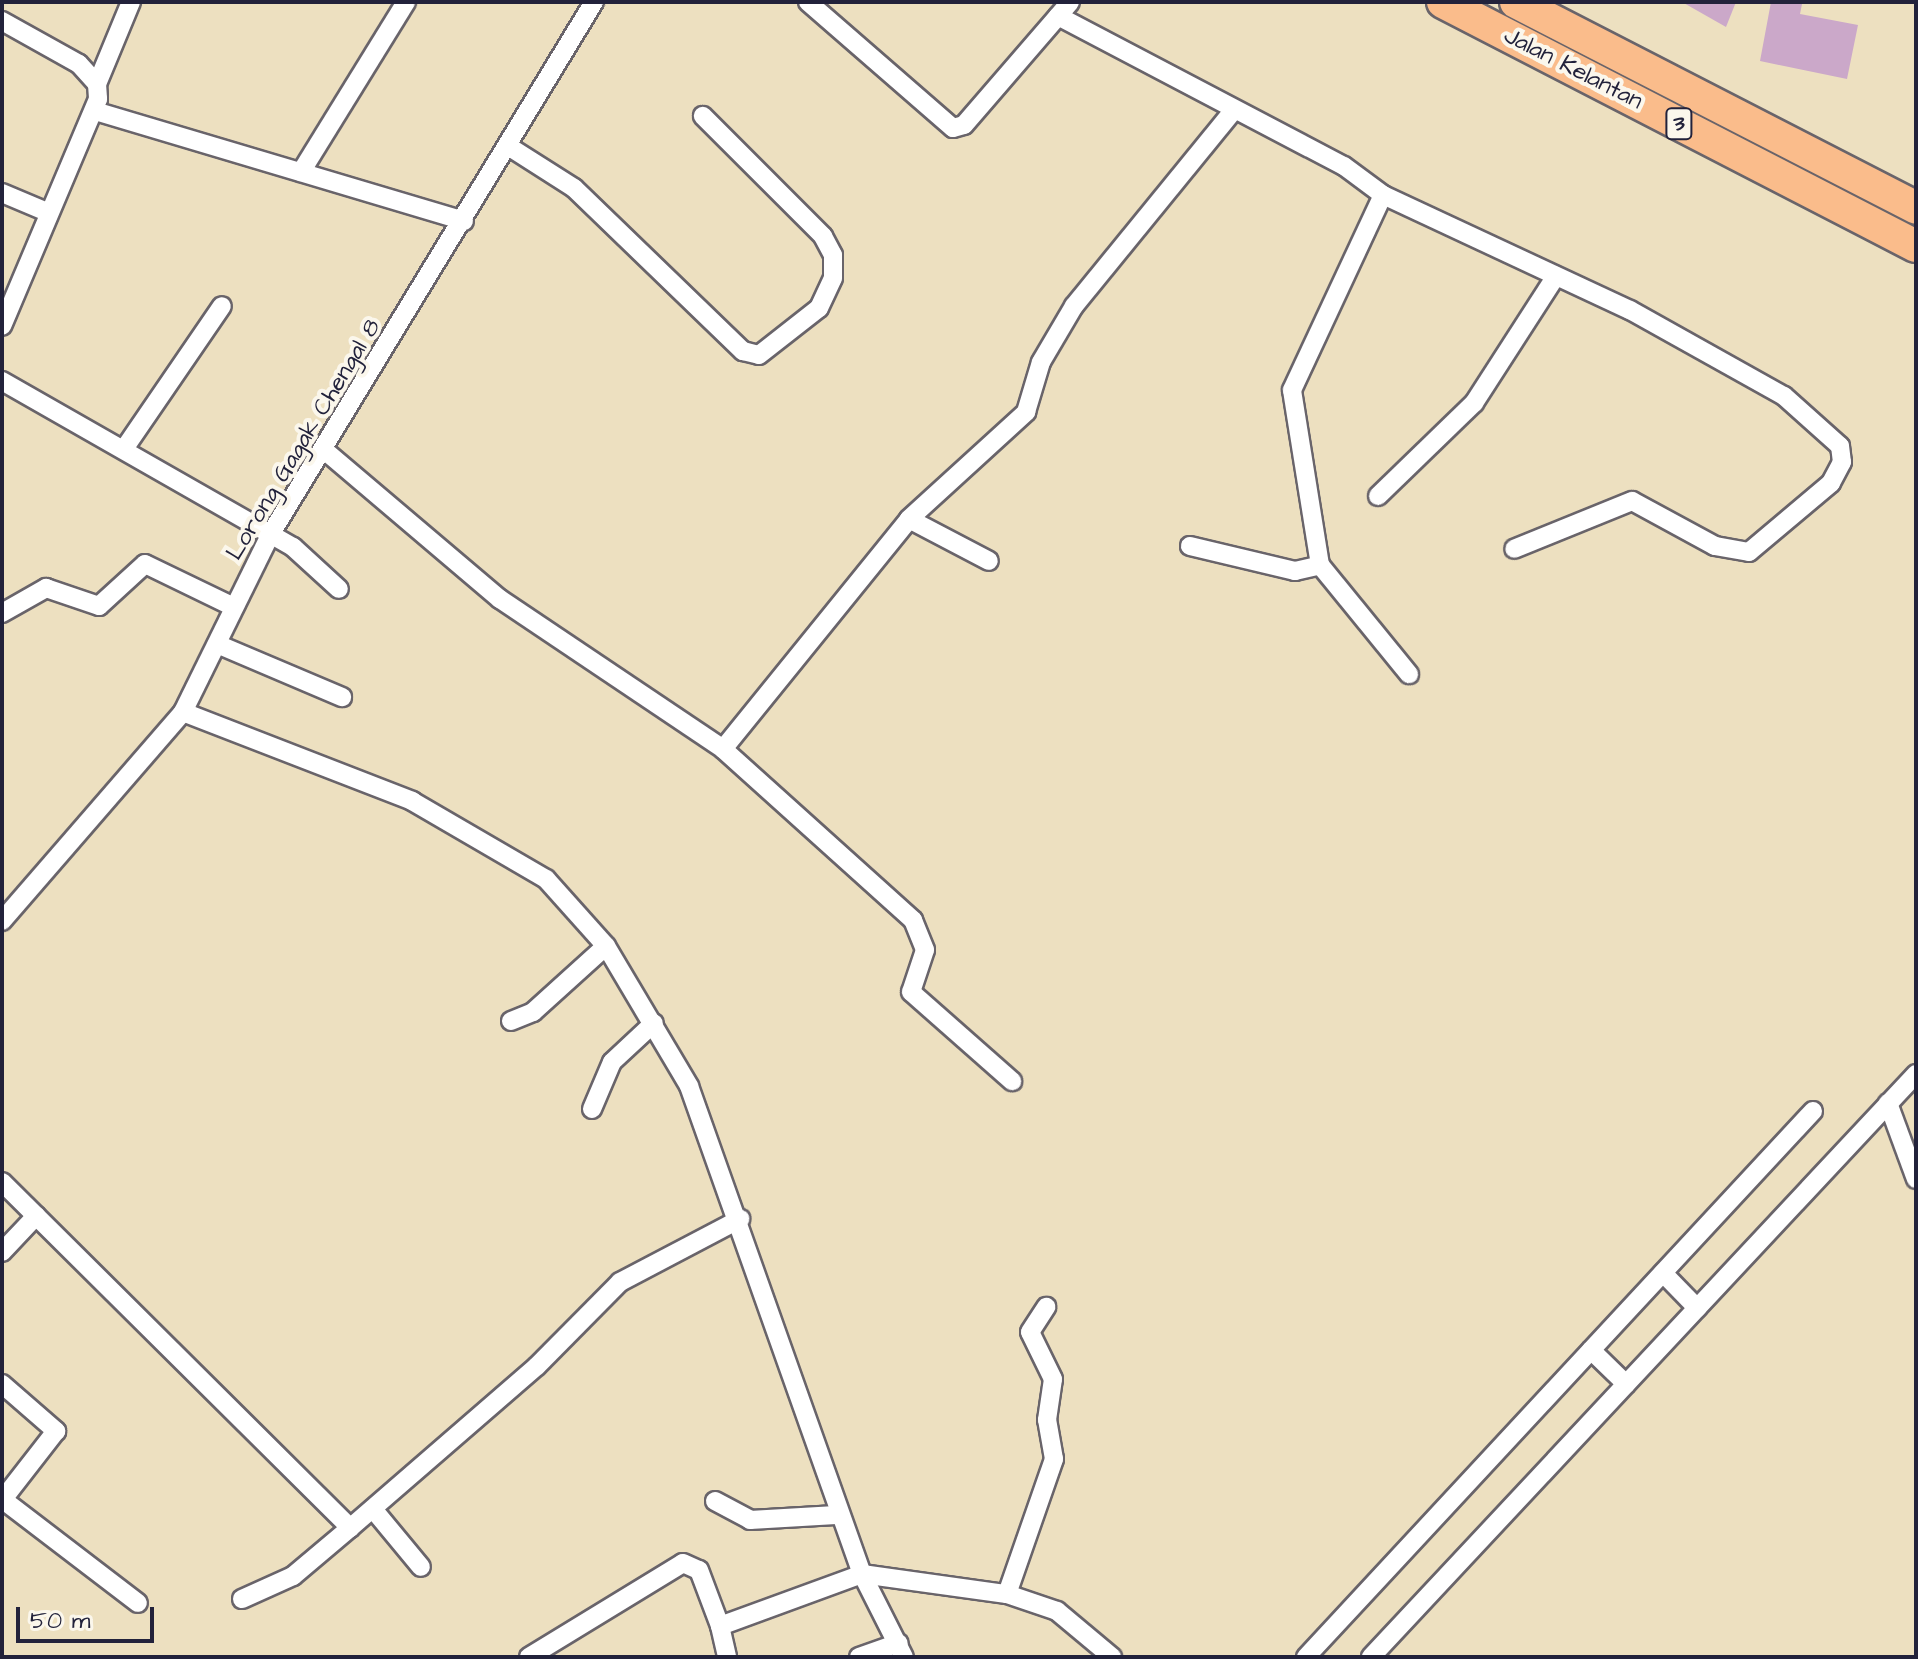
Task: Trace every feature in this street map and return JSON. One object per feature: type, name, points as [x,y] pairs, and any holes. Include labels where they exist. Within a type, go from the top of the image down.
[{"type":"highway","name":"Jalan Kelantan","points":[[1443,2],[1916,246]]},
{"type":"highway","name":"Jalan Kelantan","points":[[1516,2],[1916,208]]},
{"type":"street","points":[[2,326],[47,212],[95,111],[97,84],[131,2]]},
{"type":"street","points":[[301,172],[406,2]]},
{"type":"street","name":"Lorong Gagak Chengal 8","points":[[2,921],[183,712],[270,535],[464,221],[594,2]]},
{"type":"street","points":[[811,3],[953,128],[964,125],[1064,9],[1234,110],[1344,166],[1383,195],[1556,276],[1784,396],[1832,433],[1842,462],[1831,483],[1749,552],[1715,546],[1632,501],[1514,549]]},
{"type":"street","points":[[2,21],[56,47],[97,84]]},
{"type":"street","points":[[723,749],[909,519],[1026,412],[1041,362],[1074,306],[1234,110]]},
{"type":"street","points":[[95,111],[464,221]]},
{"type":"street","points":[[508,146],[574,188],[743,351],[759,355],[819,308],[833,278],[833,255],[823,236],[703,116]]},
{"type":"street","points":[[2,193],[47,212]]},
{"type":"street","points":[[1383,195],[1292,390],[1320,565],[1409,674]]},
{"type":"street","points":[[1378,496],[1474,403],[1556,276]]},
{"type":"street","points":[[124,449],[222,306]]},
{"type":"street","points":[[2,381],[270,535],[339,589]]},
{"type":"street","points":[[323,449],[364,476],[500,599],[723,749],[913,920],[925,950],[911,992],[1012,1081]]},
{"type":"street","points":[[909,519],[989,561]]},
{"type":"street","points":[[1190,546],[1295,571],[1320,565]]},
{"type":"street","points":[[2,613],[46,588],[99,606],[145,564],[234,607]]},
{"type":"street","points":[[217,644],[342,697]]},
{"type":"street","points":[[183,712],[412,801],[509,852],[546,879],[606,946],[654,1023],[695,1101],[740,1219],[836,1515],[862,1574],[902,1650],[859,1657]]},
{"type":"street","points":[[511,1021],[533,1012],[606,946]]},
{"type":"street","points":[[592,1109],[612,1062],[654,1023]]},
{"type":"street","points":[[1371,1657],[1916,1074]]},
{"type":"street","points":[[1888,1103],[1916,1179]]},
{"type":"street","points":[[1306,1657],[1813,1111]]},
{"type":"street","points":[[2,1182],[350,1528]]},
{"type":"street","points":[[2,1252],[36,1216]]},
{"type":"street","points":[[242,1599],[293,1576],[373,1509],[537,1366],[620,1282],[740,1219]]},
{"type":"street","points":[[1663,1273],[1697,1308]]},
{"type":"street","points":[[1007,1594],[1054,1459],[1047,1420],[1053,1379],[1030,1332],[1046,1307]]},
{"type":"street","points":[[1591,1350],[1626,1384]]},
{"type":"street","points":[[2,1384],[56,1431],[2,1499],[138,1603]]},
{"type":"street","points":[[715,1501],[750,1520],[836,1515]]},
{"type":"street","points":[[373,1509],[421,1567]]},
{"type":"street","points":[[529,1657],[683,1563],[699,1570],[720,1626],[727,1657]]},
{"type":"street","points":[[720,1626],[862,1574],[1007,1594],[1057,1611],[1112,1657]]},
{"type":"building","points":[[1682,2],[1736,2],[1726,27]]},
{"type":"building","points":[[1771,2],[1802,4],[1800,14],[1858,25],[1847,79],[1760,61]]}]
